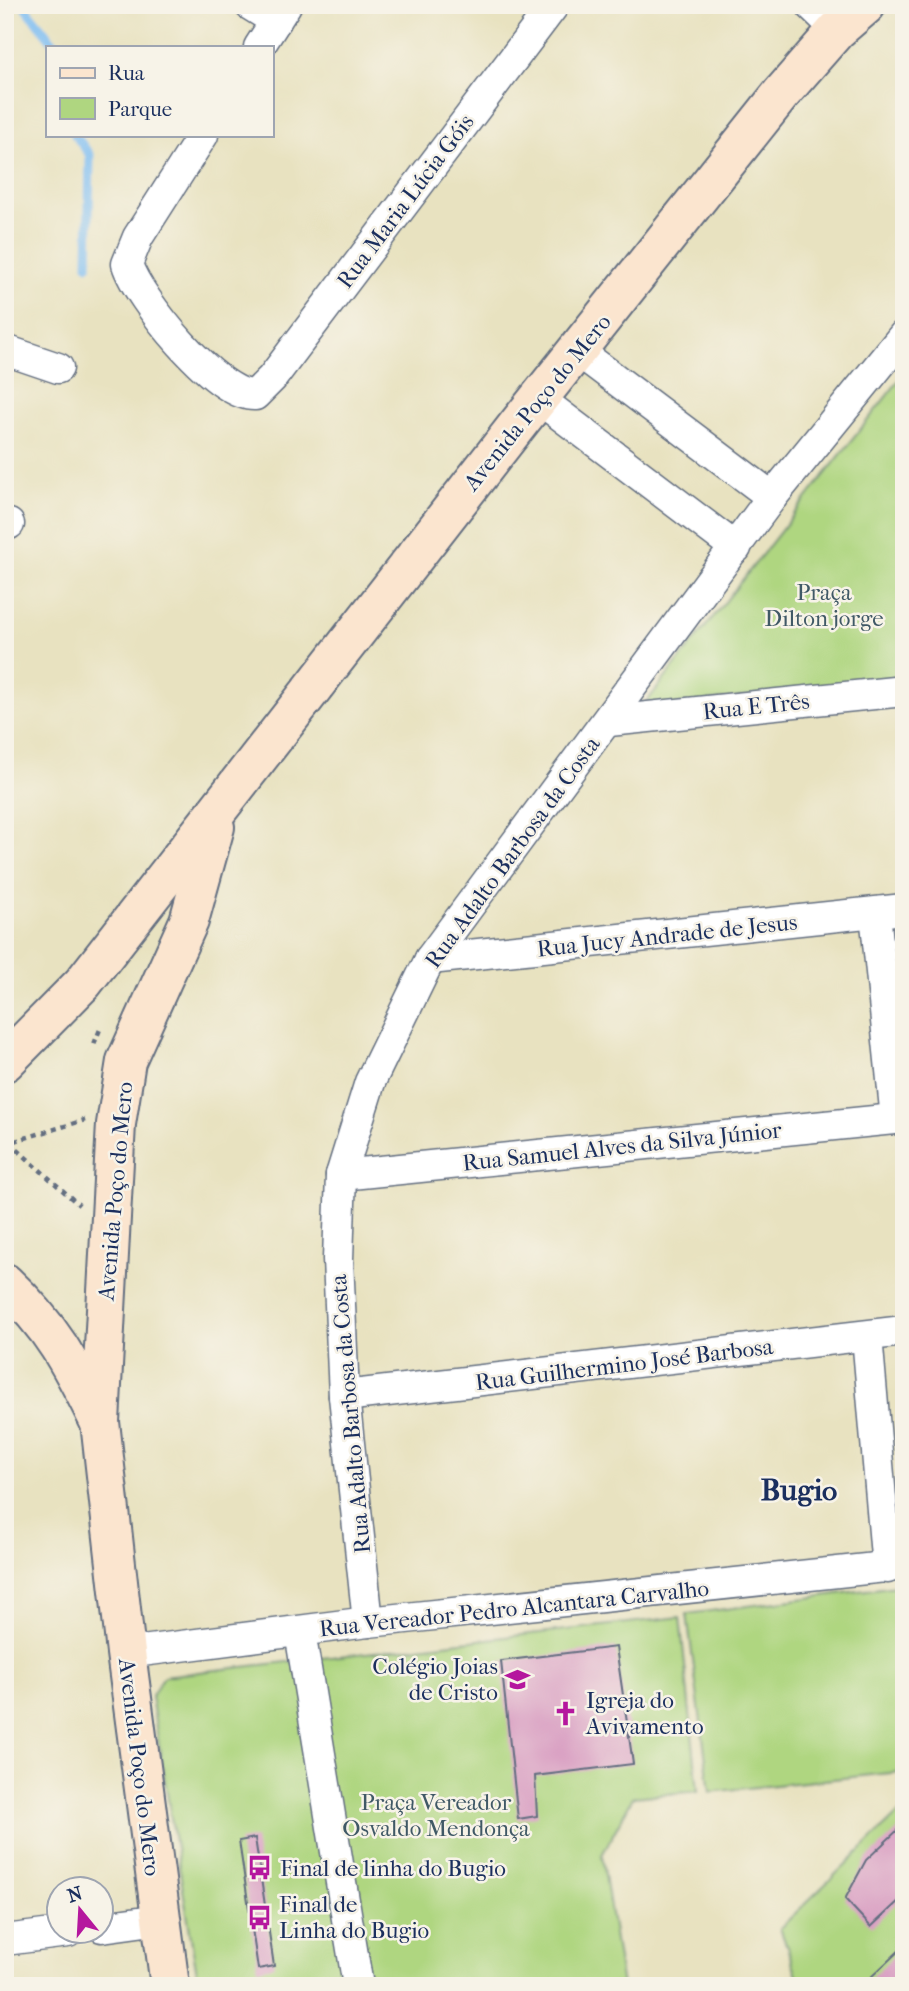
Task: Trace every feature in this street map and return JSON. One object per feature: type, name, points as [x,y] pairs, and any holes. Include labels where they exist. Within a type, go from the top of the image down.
[{"type":"main road","name":"Avenida Poço do Mero","points":[[5,1062],[83,984],[781,93],[824,18],[866,5]]},
{"type":"main road","name":"Avenida Poço do Mero","points":[[170,1986],[125,1653],[100,1422],[116,1124],[126,1061],[188,921],[220,809]]},
{"type":"main road","name":"Avenida Poço do Mero","points":[[5,1283],[37,1313],[56,1337],[100,1422]]},
{"type":"street","points":[[250,5],[281,13],[260,46]]},
{"type":"street","name":"Rua Maria Lúcia Góis","points":[[202,136],[138,237],[127,264],[136,287],[157,317],[226,387],[241,395],[255,395],[272,378],[554,5]]},
{"type":"street","name":"Rua Adalto Barbosa da Costa","points":[[368,1622],[344,1396],[338,1259],[341,1175],[370,1082],[430,959],[609,721],[772,497],[904,335]]},
{"type":"street","points":[[5,350],[58,368]]},
{"type":"street","points":[[578,351],[772,497]]},
{"type":"street","points":[[539,399],[736,548]]},
{"type":"street","name":"Rua E Três","points":[[609,721],[904,691]]},
{"type":"street","points":[[890,911],[900,1118]]},
{"type":"street","name":"Rua Jucy Andrade de Jesus","points":[[430,959],[890,911]]},
{"type":"street","name":"Rua Samuel Alves da Silva Júnior","points":[[341,1175],[900,1118]]},
{"type":"street","name":"Rua Guilhermino José Barbosa","points":[[344,1396],[904,1331]]},
{"type":"street","points":[[867,1336],[895,1566]]},
{"type":"street","name":"Rua Vereador Pedro Alcantara Carvalho","points":[[125,1653],[368,1622],[895,1566]]},
{"type":"street","points":[[300,1632],[358,1986]]},
{"type":"street","points":[[116,1925],[160,1919]]},
{"type":"street","points":[[5,1940],[46,1934]]},
{"type":"path","points":[[9,1143],[86,1211]]},
{"type":"green space","name":"Praça Dilton jorge","points":[[904,374],[904,678],[641,709]]},
{"type":"green space","points":[[904,1585],[904,1775],[900,1772],[710,1792],[687,1614]]},
{"type":"green space","name":"Praça Vereador Osvaldo Mendonça","points":[[680,1617],[698,1791],[633,1797],[602,1855],[622,1986],[199,1986],[151,1697],[164,1676]]},
{"type":"green space","points":[[904,1808],[904,1986],[801,1986],[780,1928]]},
{"type":"building","name":"Igreja do Avivamento","points":[[616,1647],[633,1764],[535,1776],[537,1816],[518,1819],[501,1661]]},
{"type":"building","points":[[904,1824],[904,1896],[871,1927],[845,1899],[866,1860]]},
{"type":"building","name":"Final de Linha do Bugio","points":[[255,1838],[274,1966],[258,1969],[239,1841]]},
{"type":"building","points":[[904,1946],[904,1986],[879,1986],[871,1977]]},
{"type":"waterway","points":[[23,5],[56,46]]},
{"type":"waterway","points":[[76,136],[90,155],[88,265]]},
{"type":"place","name":"Colégio Joias de Cristo","points":[[518,1679]]},
{"type":"place","name":"Igreja do Avivamento","points":[[566,1713]]},
{"type":"place","name":"Final de linha do Bugio","points":[[260,1868]]},
{"type":"place","name":"Final de Linha do Bugio","points":[[259,1917]]},
{"type":"district","name":"Bugio","points":[[799,1490]]}]
